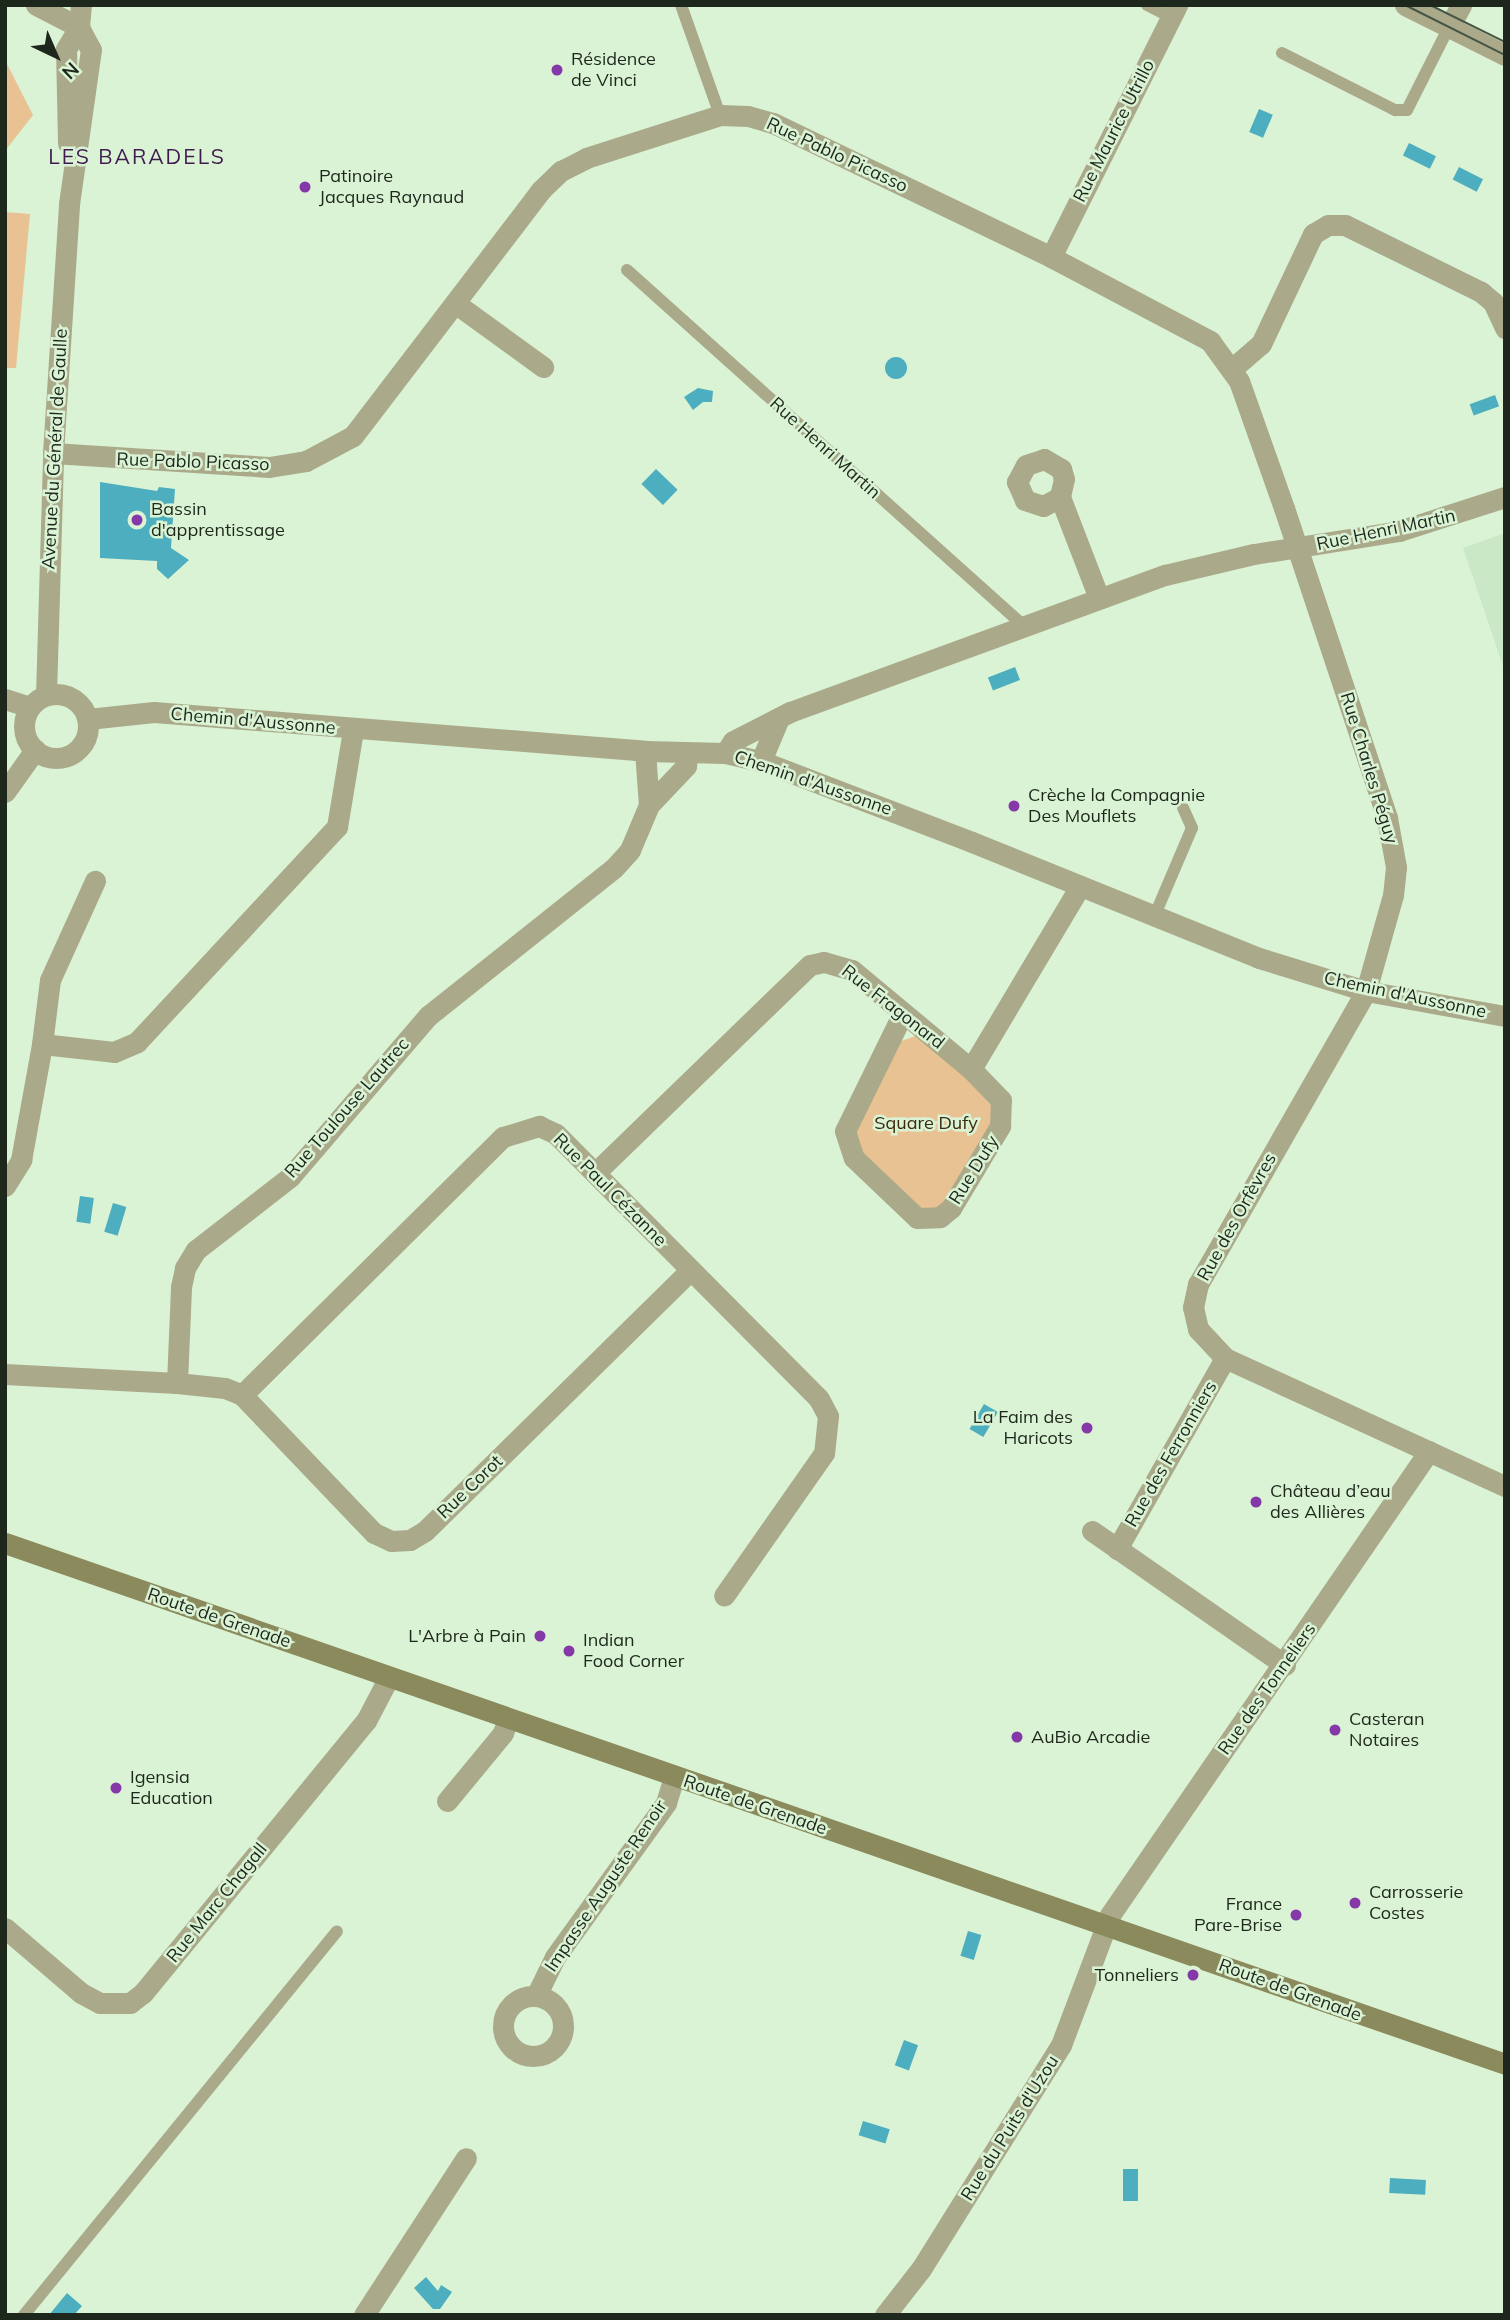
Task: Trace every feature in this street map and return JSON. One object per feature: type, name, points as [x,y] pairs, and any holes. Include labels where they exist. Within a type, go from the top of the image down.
[{"type":"main road","name":"Route de Grenade","points":[[5,1543],[1505,2064]]},
{"type":"street","points":[[37,5],[79,27]]},
{"type":"street","name":"Avenue du Général de Gaulle","points":[[38,701],[69,204],[90,62],[90,50],[79,27],[81,5]]},
{"type":"street","points":[[1405,5],[1455,17],[1505,55]]},
{"type":"street","points":[[1430,5],[1505,43]]},
{"type":"street","name":"Rue Maurice Utrillo","points":[[1051,257],[1174,11]]},
{"type":"street","name":"Rue Pablo Picasso","points":[[53,453],[269,467],[306,461],[353,436],[541,190],[561,171],[586,158],[720,116],[748,116],[773,123],[1051,257],[1189,326],[1210,341],[1233,368],[1298,548]]},
{"type":"street","points":[[1233,368],[1261,344],[1313,234],[1328,225],[1345,225],[1481,292],[1493,302],[1505,328]]},
{"type":"street","points":[[460,296],[543,367]]},
{"type":"street","points":[[1060,497],[1099,598]]},
{"type":"street","name":"Rue Henri Martin","points":[[726,752],[733,741],[779,718],[1099,598],[1206,563],[1399,531],[1505,497]]},
{"type":"street","name":"Rue Charles Péguy","points":[[1298,548],[1394,840],[1393,895],[1366,991]]},
{"type":"street","points":[[5,699],[38,701],[72,698],[88,719],[88,732],[75,752],[59,758],[35,750],[24,730],[38,701]]},
{"type":"street","name":"Chemin d'Aussonne","points":[[88,719],[154,712],[353,730],[687,754],[726,752],[761,761],[1259,958],[1366,991],[1505,1016]]},
{"type":"street","points":[[761,761],[779,718]]},
{"type":"street","points":[[42,1044],[114,1052],[137,1042],[337,827],[353,730]]},
{"type":"street","points":[[5,792],[35,750]]},
{"type":"street","name":"Rue Toulouse Lautrec","points":[[645,751],[649,804]]},
{"type":"street","name":"Rue Toulouse Lautrec","points":[[177,1383],[181,1287],[185,1268],[197,1250],[290,1177],[428,1016],[614,867],[630,850],[649,804],[686,766],[687,754]]},
{"type":"street","points":[[5,1186],[21,1160],[42,1044],[50,980],[95,881]]},
{"type":"street","points":[[971,1069],[1080,886]]},
{"type":"street","name":"Rue Fragonard","points":[[595,1173],[810,965],[824,962],[845,967],[971,1069]]},
{"type":"street","name":"Rue des Orfèvres","points":[[1366,991],[1198,1284],[1193,1307],[1198,1329],[1225,1358],[1505,1486]]},
{"type":"street","name":"Rue Dufy","points":[[903,1013],[845,1131],[854,1158],[917,1218],[940,1217],[951,1208],[1000,1126],[1001,1100],[971,1069]]},
{"type":"street","name":"Rue Paul Cézanne","points":[[242,1395],[503,1137],[539,1126],[556,1134],[595,1173],[818,1399],[828,1416],[824,1452],[724,1596]]},
{"type":"street","name":"Rue Corot","points":[[242,1395],[374,1533],[391,1541],[410,1540],[425,1531],[690,1271]]},
{"type":"street","name":"Rue des Ferronniers","points":[[1117,1549],[1225,1358]]},
{"type":"street","points":[[5,1374],[177,1383],[225,1388],[242,1395]]},
{"type":"street","name":"Rue des Tonneliers","points":[[1105,1926],[1429,1451]]},
{"type":"street","name":"Rue des Ferronniers","points":[[1091,1531],[1285,1665]]},
{"type":"street","name":"Rue Marc Chagall","points":[[5,1928],[81,1993],[100,2003],[130,2003],[144,1993],[366,1721],[389,1677]]},
{"type":"street","points":[[447,1801],[503,1732],[509,1719]]},
{"type":"street","name":"Impasse Auguste Renoir","points":[[536,1996],[555,1957],[666,1803],[674,1776]]},
{"type":"street","name":"Rue du Puits d'Uzou","points":[[885,2315],[921,2269],[1061,2045],[1105,1926]]},
{"type":"street","points":[[364,2315],[466,2158]]},
{"type":"lane","points":[[681,5],[720,116]]},
{"type":"lane","points":[[1147,5],[1174,11]]},
{"type":"lane","points":[[1282,53],[1395,110],[1407,110],[1455,17]]},
{"type":"lane","name":"Rue Henri Martin","points":[[627,270],[1024,626]]},
{"type":"lane","points":[[1154,917],[1192,828],[1183,808]]},
{"type":"lane","points":[[24,2315],[337,1931]]},
{"type":"shaded area","points":[[1505,533],[1505,672],[1463,548]]},
{"type":"green space","points":[[5,60],[33,115],[5,151]]},
{"type":"green space","points":[[5,212],[30,214],[16,368],[5,368]]},
{"type":"green space","name":"Square Dufy","points":[[918,1035],[987,1092],[996,1116],[938,1210],[922,1210],[856,1146],[857,1125],[896,1043]]},
{"type":"water","points":[[1259,109],[1273,115],[1263,138],[1249,132]]},
{"type":"water","points":[[1409,143],[1436,156],[1430,169],[1403,156]]},
{"type":"water","points":[[1459,167],[1483,179],[1477,192],[1453,179]]},
{"type":"water","points":[[892,357],[900,357],[907,364],[907,372],[900,379],[892,379],[885,372],[885,364]]},
{"type":"water","points":[[698,388],[713,391],[712,402],[703,402],[693,410],[684,397]]},
{"type":"water","points":[[1495,395],[1499,406],[1474,416],[1470,404]]},
{"type":"water","points":[[656,469],[678,490],[663,505],[641,484]]},
{"type":"water","name":"Bassin d'apprentissage","points":[[100,482],[157,491],[159,487],[175,489],[171,548],[189,560],[168,579],[157,569],[157,561],[100,558]]},
{"type":"water","points":[[1015,667],[1020,680],[993,690],[988,677]]},
{"type":"water","points":[[80,1196],[94,1198],[90,1224],[76,1222]]},
{"type":"water","points":[[113,1203],[126,1207],[118,1236],[104,1232]]},
{"type":"water","points":[[984,1404],[998,1412],[983,1437],[970,1429]]},
{"type":"water","points":[[968,1931],[981,1935],[974,1960],[960,1956]]},
{"type":"water","points":[[904,2040],[918,2045],[909,2071],[895,2065]]},
{"type":"water","points":[[863,2121],[890,2129],[885,2144],[859,2135]]},
{"type":"water","points":[[1123,2169],[1138,2169],[1138,2201],[1123,2201]]},
{"type":"water","points":[[1390,2178],[1426,2180],[1425,2195],[1389,2193]]},
{"type":"water","points":[[426,2277],[438,2291],[441,2285],[452,2292],[440,2309],[433,2309],[414,2288]]},
{"type":"water","points":[[67,2293],[82,2306],[74,2315],[49,2315]]},
{"type":"tram line","points":[[1405,5],[1505,55]]},
{"type":"tram line","points":[[1430,5],[1505,42]]},
{"type":"place","name":"Résidence de Vinci","points":[[557,70]]},
{"type":"place","name":"Patinoire Jacques Raynaud","points":[[305,187]]},
{"type":"place","name":"Bassin d'apprentissage","points":[[137,520]]},
{"type":"place","name":"Crèche la Compagnie Des Mouflets","points":[[1014,806]]},
{"type":"place","name":"La Faim des Haricots","points":[[1087,1428]]},
{"type":"place","name":"Château d’eau des Allières","points":[[1256,1502]]},
{"type":"place","name":"L'Arbre à Pain","points":[[540,1636]]},
{"type":"place","name":"Indian Food Corner","points":[[569,1651]]},
{"type":"place","name":"Casteran Notaires","points":[[1335,1730]]},
{"type":"place","name":"AuBio Arcadie","points":[[1017,1737]]},
{"type":"place","name":"Igensia Education","points":[[116,1788]]},
{"type":"place","name":"Carrosserie Costes","points":[[1355,1903]]},
{"type":"place","name":"France Pare-Brise","points":[[1296,1915]]},
{"type":"place","name":"Tonneliers","points":[[1193,1975]]},
{"type":"district","name":"LES BARADELS","points":[[137,156]]}]
